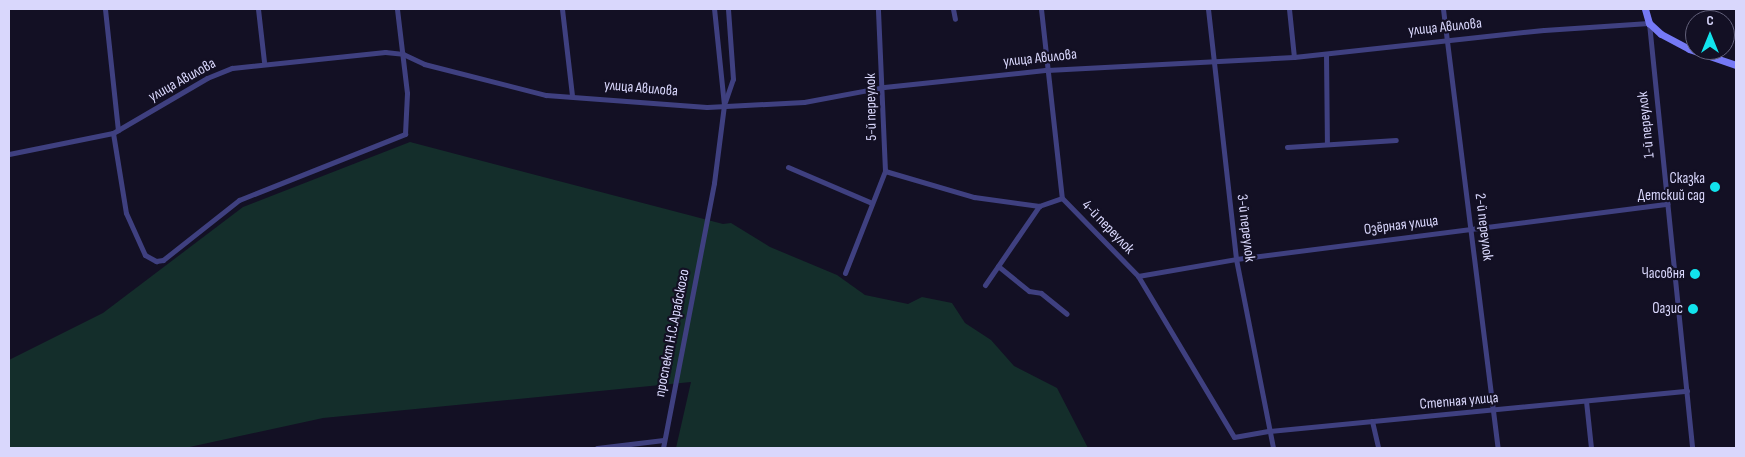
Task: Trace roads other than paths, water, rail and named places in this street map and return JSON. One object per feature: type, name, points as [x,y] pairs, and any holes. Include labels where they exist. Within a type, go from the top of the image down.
[{"type":"main road","name":"1-й переулок","points":[[1646,9],[1649,23]]},
{"type":"main road","points":[[1649,23],[1673,42],[1736,65]]},
{"type":"street","points":[[105,9],[116,132],[126,213],[142,250],[149,259],[163,260],[239,200],[405,134],[407,94],[398,9]]},
{"type":"street","points":[[258,9],[264,62]]},
{"type":"street","points":[[562,9],[572,95]]},
{"type":"street","points":[[714,9],[724,105]]},
{"type":"street","points":[[724,105],[734,79],[728,9]]},
{"type":"street","name":"5-й переулок","points":[[845,273],[885,171],[884,87],[878,9]]},
{"type":"street","points":[[953,9],[955,19]]},
{"type":"street","name":"4-й переулок","points":[[1041,9],[1062,198],[1138,276],[1234,437]]},
{"type":"street","name":"3-й переулок","points":[[1208,9],[1236,259],[1273,448]]},
{"type":"street","points":[[1290,9],[1294,57]]},
{"type":"street","name":"2-й переулок","points":[[1443,9],[1498,448]]},
{"type":"street","name":"улица Авилова","points":[[9,154],[116,132],[207,78],[232,68],[264,62],[287,64],[385,52],[403,54],[424,64],[546,95],[572,95],[689,106],[804,102],[884,87],[1047,70],[1213,59],[1294,57],[1544,30],[1649,23]]},
{"type":"street","name":"1-й переулок","points":[[1649,23],[1692,448]]},
{"type":"street","points":[[1326,54],[1327,144]]},
{"type":"street","name":"проспект Н.С.Арабского","points":[[663,448],[707,223],[724,105]]},
{"type":"street","points":[[1287,148],[1396,140]]},
{"type":"street","points":[[788,167],[872,203]]},
{"type":"street","points":[[885,171],[974,197],[1040,206],[1062,198]]},
{"type":"street","name":"Озёрная улица","points":[[1138,276],[1236,259],[1668,204]]},
{"type":"street","points":[[985,285],[1040,206]]},
{"type":"street","points":[[998,266],[1029,291],[1041,293],[1067,314]]},
{"type":"street","name":"Степная улица","points":[[1234,437],[1269,431],[1494,411],[1687,391]]},
{"type":"street","points":[[1586,401],[1591,448]]},
{"type":"street","points":[[1372,421],[1378,448]]},
{"type":"street","points":[[597,448],[664,440]]},
{"type":"place","name":"Сказка Детский сад","points":[[1715,187]]},
{"type":"place","name":"Часовня","points":[[1695,274]]},
{"type":"place","name":"Оазис","points":[[1693,309]]}]
